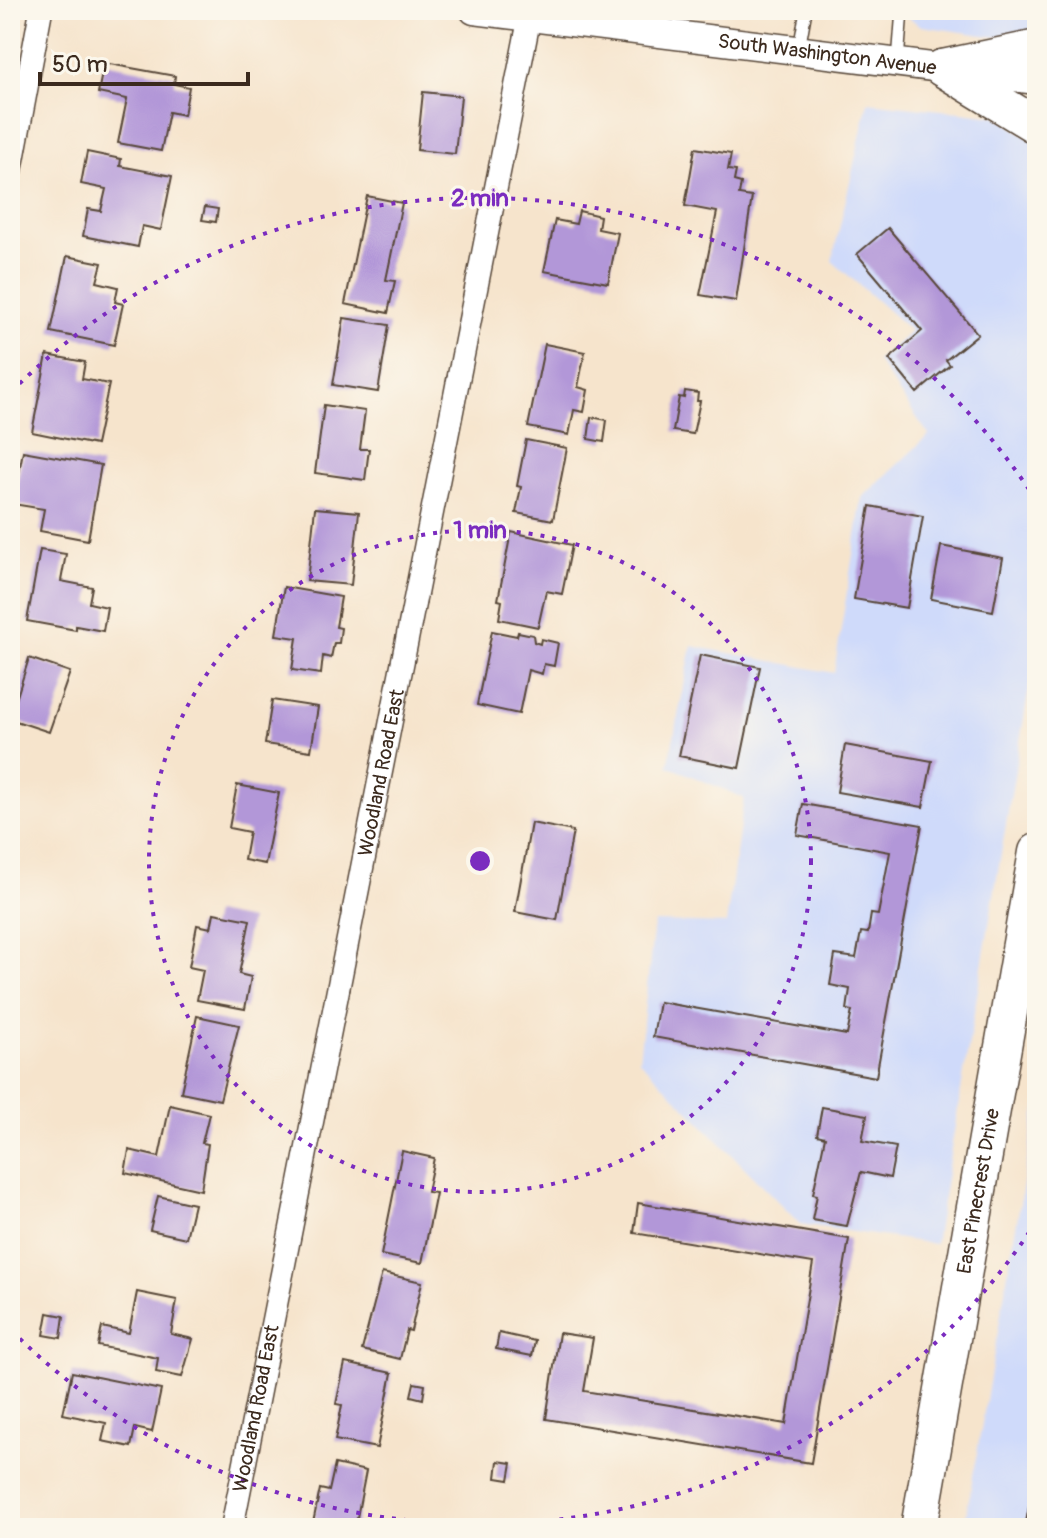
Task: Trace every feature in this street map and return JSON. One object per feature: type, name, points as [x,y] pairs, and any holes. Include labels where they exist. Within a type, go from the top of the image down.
[{"type":"main road","points":[[942,68],[1037,48]]},
{"type":"main road","points":[[942,68],[1037,126]]},
{"type":"main road","name":"East Pinecrest Drive","points":[[919,1528],[1037,852]]},
{"type":"street","points":[[10,176],[41,10]]},
{"type":"street","name":"South Washington Avenue","points":[[474,10],[531,13],[1037,80]]},
{"type":"street","name":"Woodland Road East","points":[[232,1528],[531,13]]},
{"type":"lane","points":[[799,50],[806,10]]},
{"type":"lane","points":[[898,62],[902,10]]},
{"type":"shaded area","points":[[898,10],[1037,10],[1037,35],[1010,39],[921,26]]},
{"type":"shaded area","points":[[868,102],[996,116],[1037,143],[1037,641],[935,1244],[800,1224],[639,1060],[654,922],[726,924],[744,798],[668,766],[692,646],[834,673],[862,498],[929,435],[877,361],[911,331],[832,261]]},
{"type":"shaded area","points":[[1037,1105],[1037,1528],[964,1528]]},
{"type":"building","points":[[104,63],[175,76],[174,84],[189,87],[184,115],[169,112],[161,151],[118,143],[127,99],[98,93]]},
{"type":"building","points":[[423,92],[461,96],[455,154],[417,150]]},
{"type":"building","points":[[695,148],[731,154],[728,170],[736,171],[734,181],[741,183],[739,195],[752,197],[736,301],[700,295],[717,212],[685,206]]},
{"type":"building","points":[[87,152],[121,159],[120,166],[172,176],[161,230],[142,226],[138,247],[83,236],[88,209],[101,211],[106,189],[81,184]]},
{"type":"building","points":[[367,196],[402,203],[386,280],[395,281],[388,313],[345,304]]},
{"type":"building","points":[[205,207],[218,209],[216,222],[202,220]]},
{"type":"building","points":[[579,211],[600,216],[598,229],[618,233],[608,283],[544,271],[555,220],[576,224]]},
{"type":"building","points":[[888,228],[978,334],[946,360],[950,365],[917,393],[889,359],[922,331],[857,254]]},
{"type":"building","points":[[67,256],[102,263],[97,282],[118,287],[115,302],[123,304],[114,345],[51,332]]},
{"type":"building","points":[[344,318],[389,325],[378,392],[333,385]]},
{"type":"building","points":[[545,344],[585,352],[578,387],[588,390],[584,412],[574,410],[569,435],[528,427]]},
{"type":"building","points":[[47,355],[85,362],[82,379],[109,384],[96,445],[32,432]]},
{"type":"building","points":[[685,391],[698,393],[697,401],[700,401],[693,434],[673,431],[679,397],[684,398]]},
{"type":"building","points":[[324,405],[365,411],[360,449],[369,449],[365,480],[315,473]]},
{"type":"building","points":[[591,417],[607,420],[604,442],[588,439]]},
{"type":"building","points":[[526,440],[567,448],[553,520],[516,513],[521,487],[517,486]]},
{"type":"building","points":[[23,451],[101,465],[88,540],[40,531],[44,509],[13,504]]},
{"type":"building","points":[[870,506],[923,516],[907,608],[854,599]]},
{"type":"building","points":[[315,508],[359,512],[351,585],[307,581]]},
{"type":"building","points":[[511,532],[572,545],[562,594],[546,591],[538,627],[499,619],[502,601],[498,600]]},
{"type":"building","points":[[941,546],[1003,558],[993,611],[931,599]]},
{"type":"building","points":[[40,550],[66,554],[61,581],[92,587],[89,603],[107,607],[103,631],[76,626],[76,630],[27,621]]},
{"type":"building","points":[[284,587],[341,597],[336,627],[341,628],[339,643],[334,643],[331,658],[323,656],[321,674],[292,670],[297,638],[276,635]]},
{"type":"building","points":[[492,631],[517,636],[518,632],[533,635],[534,642],[540,644],[541,639],[558,643],[554,666],[544,664],[542,674],[528,670],[519,714],[477,705]]},
{"type":"building","points":[[700,655],[760,667],[739,768],[679,756]]},
{"type":"building","points":[[29,658],[70,672],[49,732],[10,719]]},
{"type":"building","points":[[272,700],[318,707],[311,751],[265,744]]},
{"type":"building","points":[[845,745],[932,761],[923,807],[837,792]]},
{"type":"building","points":[[237,785],[279,793],[265,864],[244,860],[249,832],[229,828]]},
{"type":"building","points":[[803,804],[922,825],[876,1077],[653,1037],[659,1002],[847,1035],[852,1011],[847,1010],[850,989],[830,985],[835,955],[856,958],[861,932],[868,933],[871,914],[878,915],[890,852],[797,835]]},
{"type":"building","points":[[531,823],[573,831],[557,920],[515,912]]},
{"type":"building","points":[[214,913],[250,920],[239,974],[251,977],[245,1009],[197,1000],[203,970],[189,967],[197,925],[211,928]]},
{"type":"building","points":[[197,1016],[239,1025],[220,1100],[181,1092]]},
{"type":"building","points":[[170,1105],[209,1114],[202,1143],[208,1144],[201,1190],[125,1173],[129,1150],[159,1157]]},
{"type":"building","points":[[822,1107],[867,1115],[862,1141],[896,1147],[890,1178],[861,1172],[847,1226],[812,1220],[817,1195],[813,1194],[825,1137],[817,1135]]},
{"type":"building","points":[[402,1151],[434,1158],[427,1192],[436,1193],[422,1263],[381,1255]]},
{"type":"building","points":[[158,1196],[194,1204],[186,1238],[150,1230]]},
{"type":"building","points":[[638,1203],[849,1239],[811,1463],[546,1419],[559,1333],[593,1338],[584,1391],[786,1424],[813,1263],[634,1233]]},
{"type":"building","points":[[382,1273],[422,1282],[411,1331],[407,1330],[400,1359],[362,1350]]},
{"type":"building","points":[[137,1292],[177,1300],[171,1334],[193,1339],[182,1377],[156,1372],[158,1358],[98,1346],[102,1327],[129,1333]]},
{"type":"building","points":[[48,1313],[64,1316],[61,1338],[44,1335]]},
{"type":"building","points":[[499,1333],[535,1341],[532,1356],[496,1349]]},
{"type":"building","points":[[345,1363],[392,1373],[377,1448],[335,1440],[342,1405],[336,1404]]},
{"type":"building","points":[[72,1372],[161,1390],[152,1432],[135,1428],[131,1447],[102,1441],[106,1423],[63,1414]]},
{"type":"building","points":[[414,1383],[425,1385],[423,1399],[411,1396]]},
{"type":"building","points":[[498,1461],[512,1463],[509,1480],[496,1478]]},
{"type":"building","points":[[335,1464],[366,1471],[355,1528],[313,1523],[320,1489],[329,1491]]},
{"type":"building","points":[[1035,1473],[1037,1528],[1025,1528]]}]
